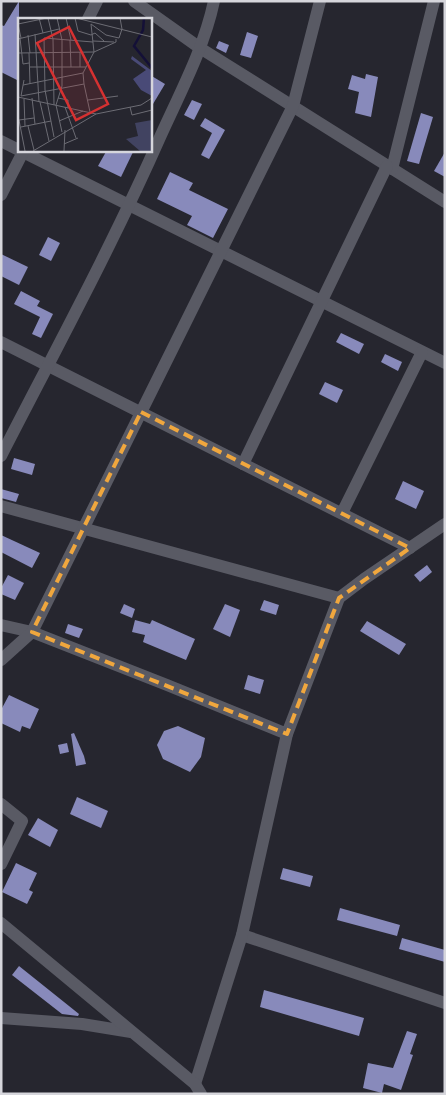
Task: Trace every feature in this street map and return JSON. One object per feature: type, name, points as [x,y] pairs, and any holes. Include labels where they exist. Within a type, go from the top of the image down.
[{"type":"street","points":[[88,18],[96,1]]},
{"type":"street","points":[[134,1],[200,48],[445,202]]},
{"type":"street","points":[[1,456],[130,206],[200,48],[214,1]]},
{"type":"street","points":[[1,660],[32,632],[293,106],[320,1]]},
{"type":"street","points":[[243,464],[389,167],[434,1]]},
{"type":"street","points":[[1,142],[18,149]]},
{"type":"street","points":[[1,195],[23,151],[445,363]]},
{"type":"street","points":[[1,342],[410,548]]},
{"type":"street","points":[[342,513],[422,352]]},
{"type":"street","points":[[1,506],[339,598]]},
{"type":"street","points":[[1,923],[198,1089],[242,935],[287,734],[339,598],[445,524]]},
{"type":"street","points":[[1,625],[32,632],[287,734]]},
{"type":"street","points":[[1,804],[22,821],[1,864]]},
{"type":"street","points":[[242,935],[445,1004]]},
{"type":"street","points":[[1,1018],[82,1024],[132,1032]]},
{"type":"highlighted area","points":[[141,412],[410,548],[339,598],[287,734],[32,632]]},
{"type":"building","points":[[19,1],[18,80],[1,72],[1,25],[4,26]]},
{"type":"building","points":[[247,32],[258,36],[251,58],[240,55]]},
{"type":"building","points":[[219,41],[229,45],[226,53],[216,48]]},
{"type":"building","points":[[366,74],[378,77],[371,117],[355,113],[359,92],[348,89],[352,75],[365,79]]},
{"type":"building","points":[[151,76],[165,84],[151,107]]},
{"type":"building","points":[[192,100],[202,104],[194,120],[184,115]]},
{"type":"building","points":[[421,113],[433,117],[419,164],[407,161]]},
{"type":"building","points":[[205,118],[225,130],[209,159],[201,155],[212,133],[200,126]]},
{"type":"building","points":[[106,151],[134,151],[121,177],[98,166]]},
{"type":"building","points":[[445,152],[445,177],[434,171]]},
{"type":"building","points":[[170,172],[193,183],[189,190],[228,209],[213,238],[187,225],[192,216],[157,199]]},
{"type":"building","points":[[48,237],[60,243],[51,261],[39,255]]},
{"type":"building","points":[[1,254],[28,267],[19,285],[1,276]]},
{"type":"building","points":[[21,291],[40,301],[37,306],[53,314],[41,338],[32,334],[40,317],[14,304]]},
{"type":"building","points":[[341,333],[364,344],[359,354],[336,342]]},
{"type":"building","points":[[385,354],[402,362],[398,371],[381,362]]},
{"type":"building","points":[[325,382],[343,390],[337,403],[319,394]]},
{"type":"building","points":[[14,458],[35,464],[32,475],[11,469]]},
{"type":"building","points":[[403,481],[424,491],[416,509],[395,499]]},
{"type":"building","points":[[1,489],[19,494],[16,502],[1,498]]},
{"type":"building","points":[[1,535],[40,553],[32,568],[1,552]]},
{"type":"building","points":[[427,565],[432,572],[420,582],[414,575]]},
{"type":"building","points":[[8,575],[24,583],[15,600],[1,594],[1,588]]},
{"type":"building","points":[[264,600],[279,605],[276,615],[260,610]]},
{"type":"building","points":[[124,604],[135,609],[132,618],[120,613]]},
{"type":"building","points":[[225,604],[240,610],[230,637],[213,629]]},
{"type":"building","points":[[135,620],[150,624],[152,620],[195,639],[186,660],[143,642],[145,635],[132,632]]},
{"type":"building","points":[[367,621],[406,644],[399,655],[360,631]]},
{"type":"building","points":[[68,624],[83,629],[79,638],[65,633]]},
{"type":"building","points":[[248,675],[264,680],[260,694],[244,689]]},
{"type":"building","points":[[9,695],[39,709],[30,729],[22,726],[20,732],[1,723],[1,710]]},
{"type":"building","points":[[178,726],[205,738],[201,757],[190,772],[163,759],[157,745],[164,731]]},
{"type":"building","points":[[74,733],[86,764],[76,766],[71,734]]},
{"type":"building","points":[[67,743],[69,752],[60,754],[58,745]]},
{"type":"building","points":[[77,797],[108,811],[101,828],[70,814]]},
{"type":"building","points":[[38,818],[58,830],[50,847],[28,835]]},
{"type":"building","points":[[16,863],[37,873],[29,890],[33,892],[27,904],[2,892]]},
{"type":"building","points":[[283,868],[313,876],[310,887],[280,879]]},
{"type":"building","points":[[340,908],[400,925],[397,936],[337,920]]},
{"type":"building","points":[[402,938],[445,950],[445,962],[399,949]]},
{"type":"building","points":[[19,966],[79,1014],[78,1016],[62,1014],[12,975]]},
{"type":"building","points":[[264,990],[364,1018],[359,1036],[260,1007]]},
{"type":"building","points":[[407,1031],[417,1034],[410,1054],[413,1055],[401,1090],[384,1084],[382,1093],[363,1088],[368,1063],[393,1068]]}]
